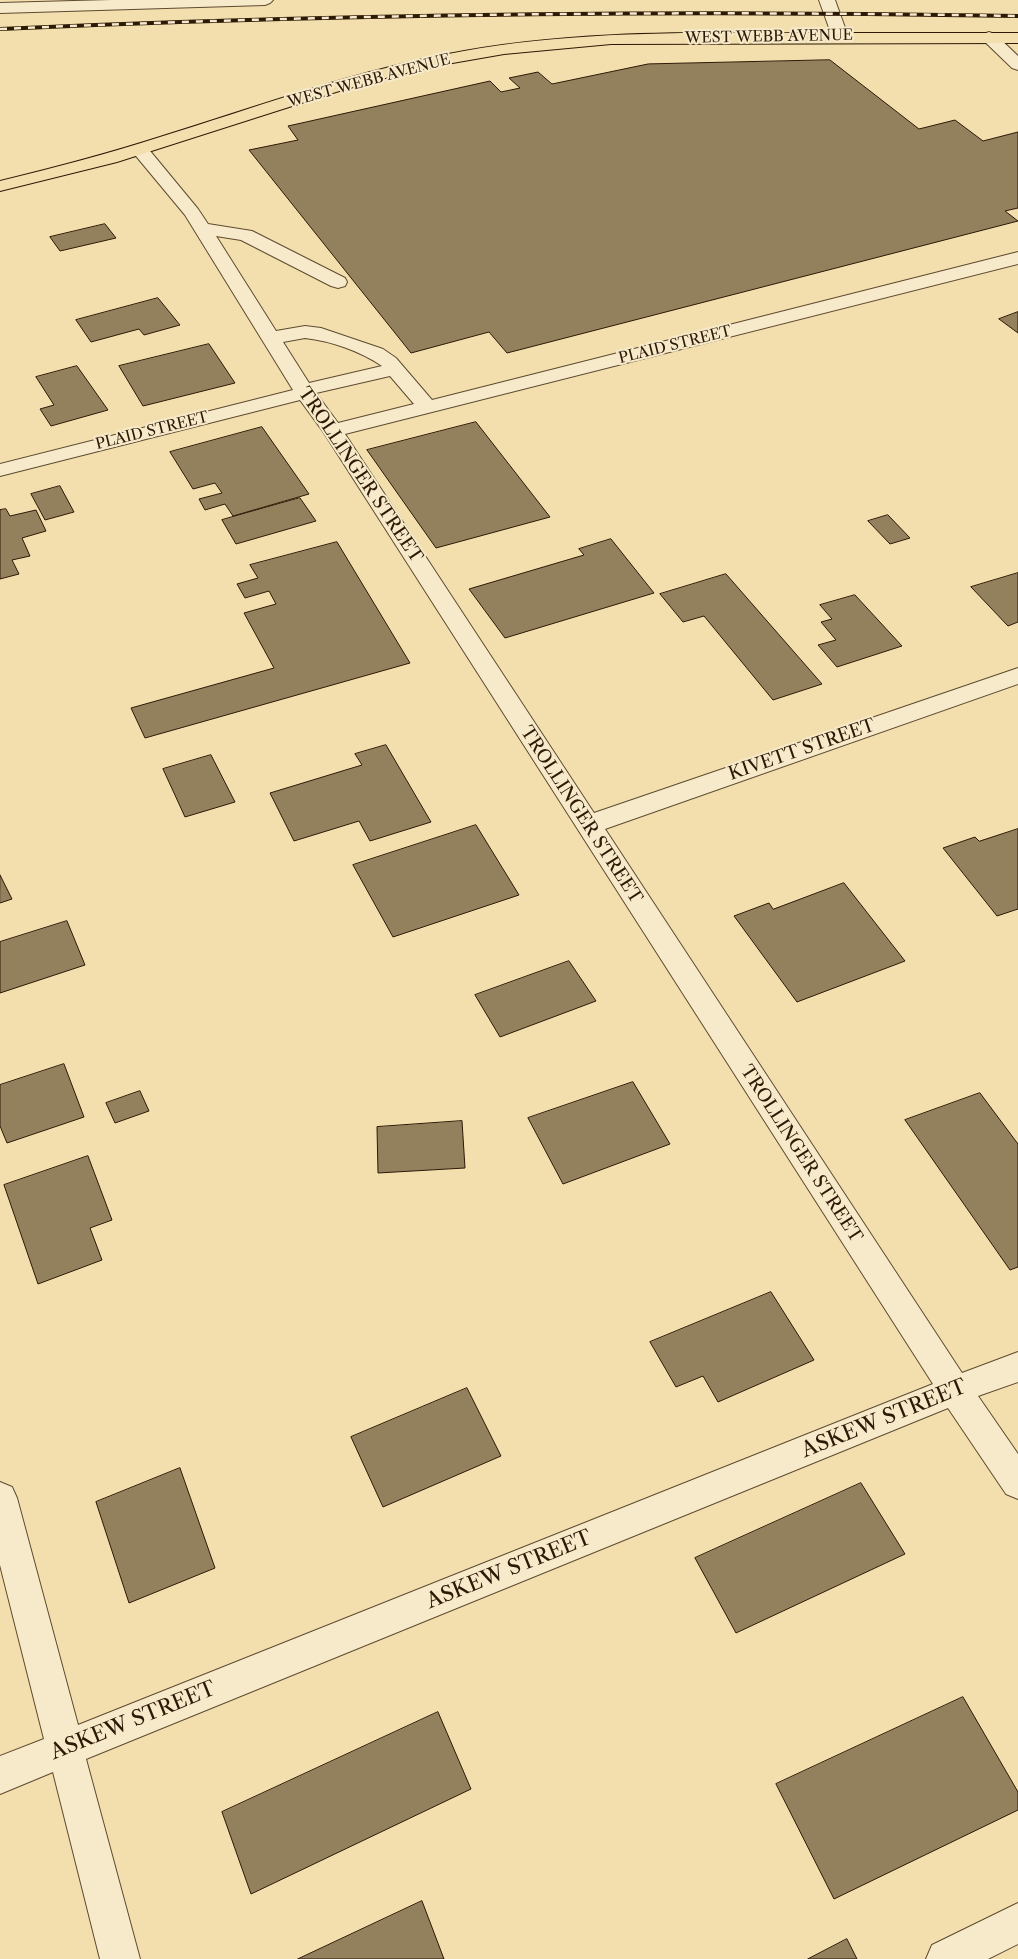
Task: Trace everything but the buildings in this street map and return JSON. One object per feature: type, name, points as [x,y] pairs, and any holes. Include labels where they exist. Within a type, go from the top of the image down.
[{"type":"highway","name":"WEST WEBB AVENUE","points":[[0,186],[42,177],[140,150],[342,86],[396,71],[478,54],[539,45],[612,39],[840,36],[1018,38]]},
{"type":"street","points":[[0,8],[139,1],[264,0]]},
{"type":"street","points":[[827,0],[840,36]]},
{"type":"street","points":[[988,38],[1018,65]]},
{"type":"street","name":"TROLLINGER STREET","points":[[140,150],[192,213],[304,392],[333,431],[587,825],[955,1390],[1018,1483]]},
{"type":"street","points":[[202,229],[246,235],[338,282]]},
{"type":"street","name":"PLAID STREET","points":[[333,431],[1018,258]]},
{"type":"street","points":[[270,338],[305,332],[322,334],[376,352],[394,369],[427,407]]},
{"type":"street","name":"PLAID STREET","points":[[0,470],[394,369]]},
{"type":"street","name":"KIVETT STREET","points":[[587,825],[1018,676]]},
{"type":"street","name":"ASKEW STREET","points":[[0,1775],[955,1390],[1018,1367]]},
{"type":"street","points":[[0,1498],[120,1959]]},
{"type":"street","points":[[946,1959],[1018,1923]]},
{"type":"railway","points":[[0,29],[254,20],[509,15],[763,13],[1018,16]]}]
